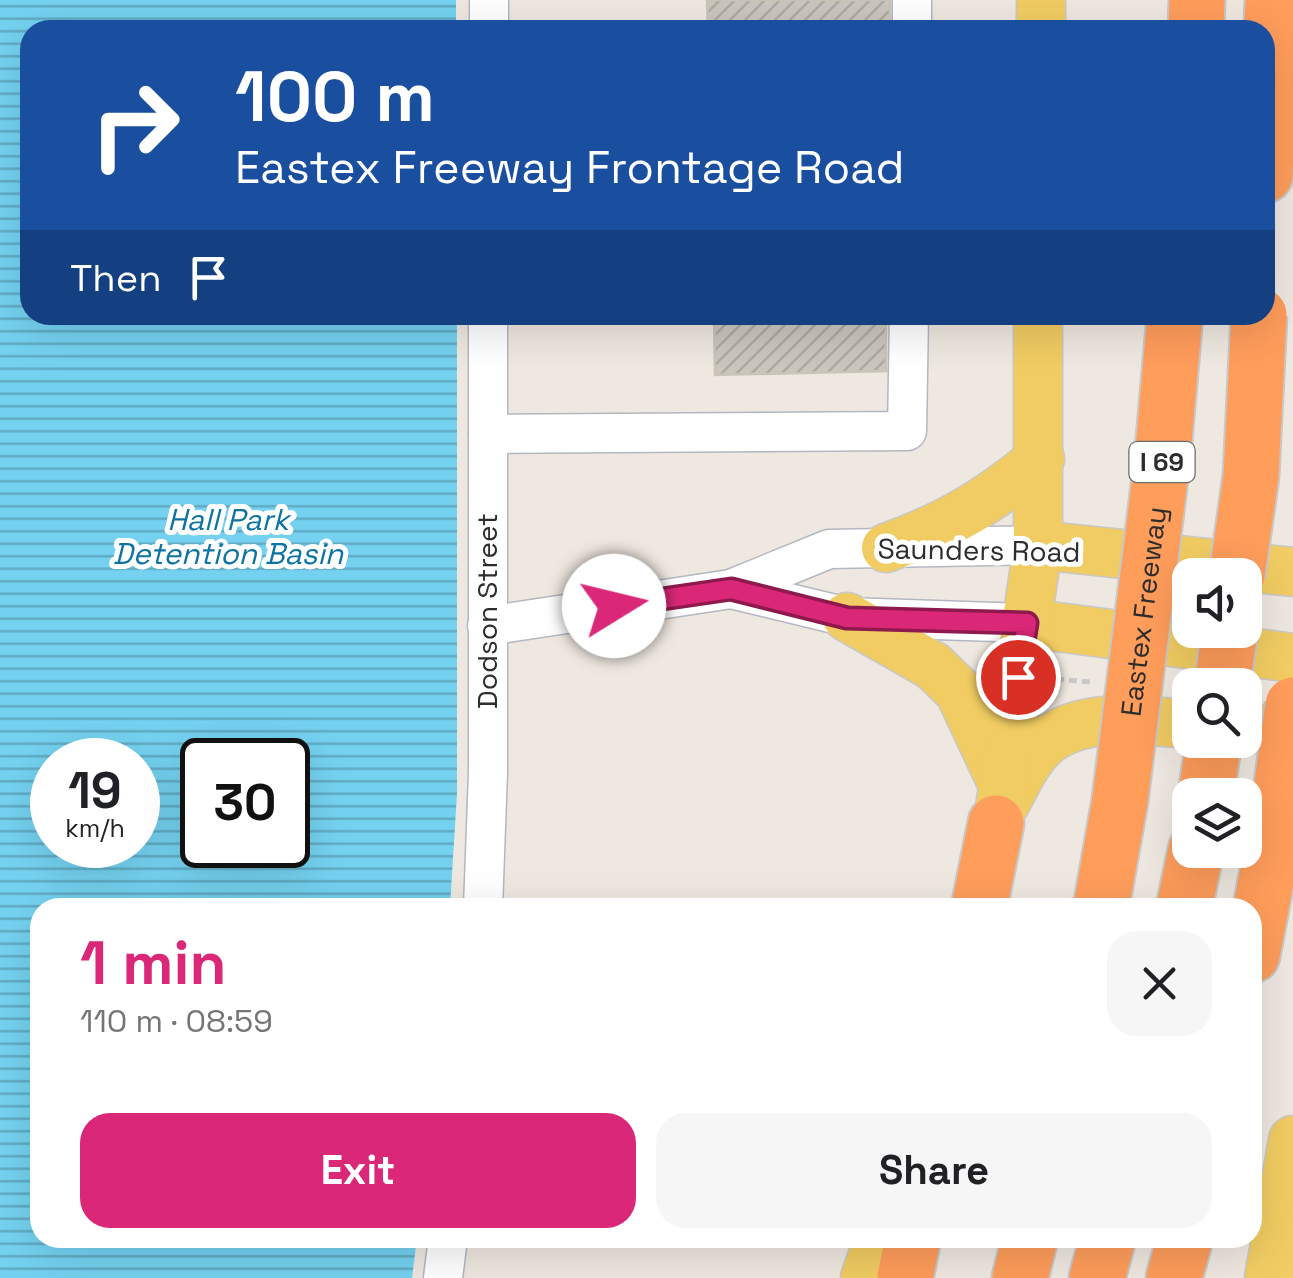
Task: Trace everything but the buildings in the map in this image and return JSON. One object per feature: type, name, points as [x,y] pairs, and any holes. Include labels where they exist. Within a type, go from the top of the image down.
[{"type":"highway","name":"Eastex Freeway","points":[[1103,898],[1120,800],[1162,462],[1174,325]]},
{"type":"highway","points":[[1240,558],[1251,476],[1259,325]]},
{"type":"highway","points":[[1262,902],[1293,705]]},
{"type":"highway","points":[[978,898],[999,808]]},
{"type":"highway","points":[[1186,898],[1192,868]]},
{"type":"highway","points":[[904,1278],[911,1248]]},
{"type":"highway","points":[[1020,1278],[1028,1248]]},
{"type":"highway","points":[[1097,1278],[1105,1248]]},
{"type":"highway","points":[[1174,1278],[1182,1248]]},
{"type":"main road","points":[[999,808],[1038,546],[1038,325]]},
{"type":"main road","points":[[886,548],[965,516],[1040,459]]},
{"type":"main road","name":"Saunders Road","points":[[1038,546],[1293,572]]},
{"type":"main road","points":[[847,618],[932,666],[959,691],[999,808]]},
{"type":"main road","name":"Saunders Road","points":[[1027,623],[1293,658]]},
{"type":"main road","points":[[999,808],[1026,764],[1050,738],[1083,724],[1136,720],[1172,723]]},
{"type":"main road","points":[[1262,729],[1293,732]]},
{"type":"main road","points":[[1269,1278],[1293,1140]]},
{"type":"main road","points":[[865,1278],[876,1248]]},
{"type":"street","name":"Dodson Street","points":[[482,898],[488,772],[488,325]]},
{"type":"street","points":[[488,434],[906,430],[909,325]]},
{"type":"street","name":"Saunders Road","points":[[487,626],[731,589],[829,549],[1038,546]]},
{"type":"street","name":"Saunders Road","points":[[731,589],[847,618],[1027,623]]},
{"type":"street","points":[[443,1278],[447,1248]]},
{"type":"water","name":"Hall Park Detention Basin","points":[[0,0],[456,0],[456,20],[20,20],[20,325],[457,325],[457,794],[451,898],[30,898],[30,1248],[416,1248],[412,1278],[0,1278]]},
{"type":"route","points":[[614,606],[731,589],[847,618],[1027,623],[1018,677]]}]
